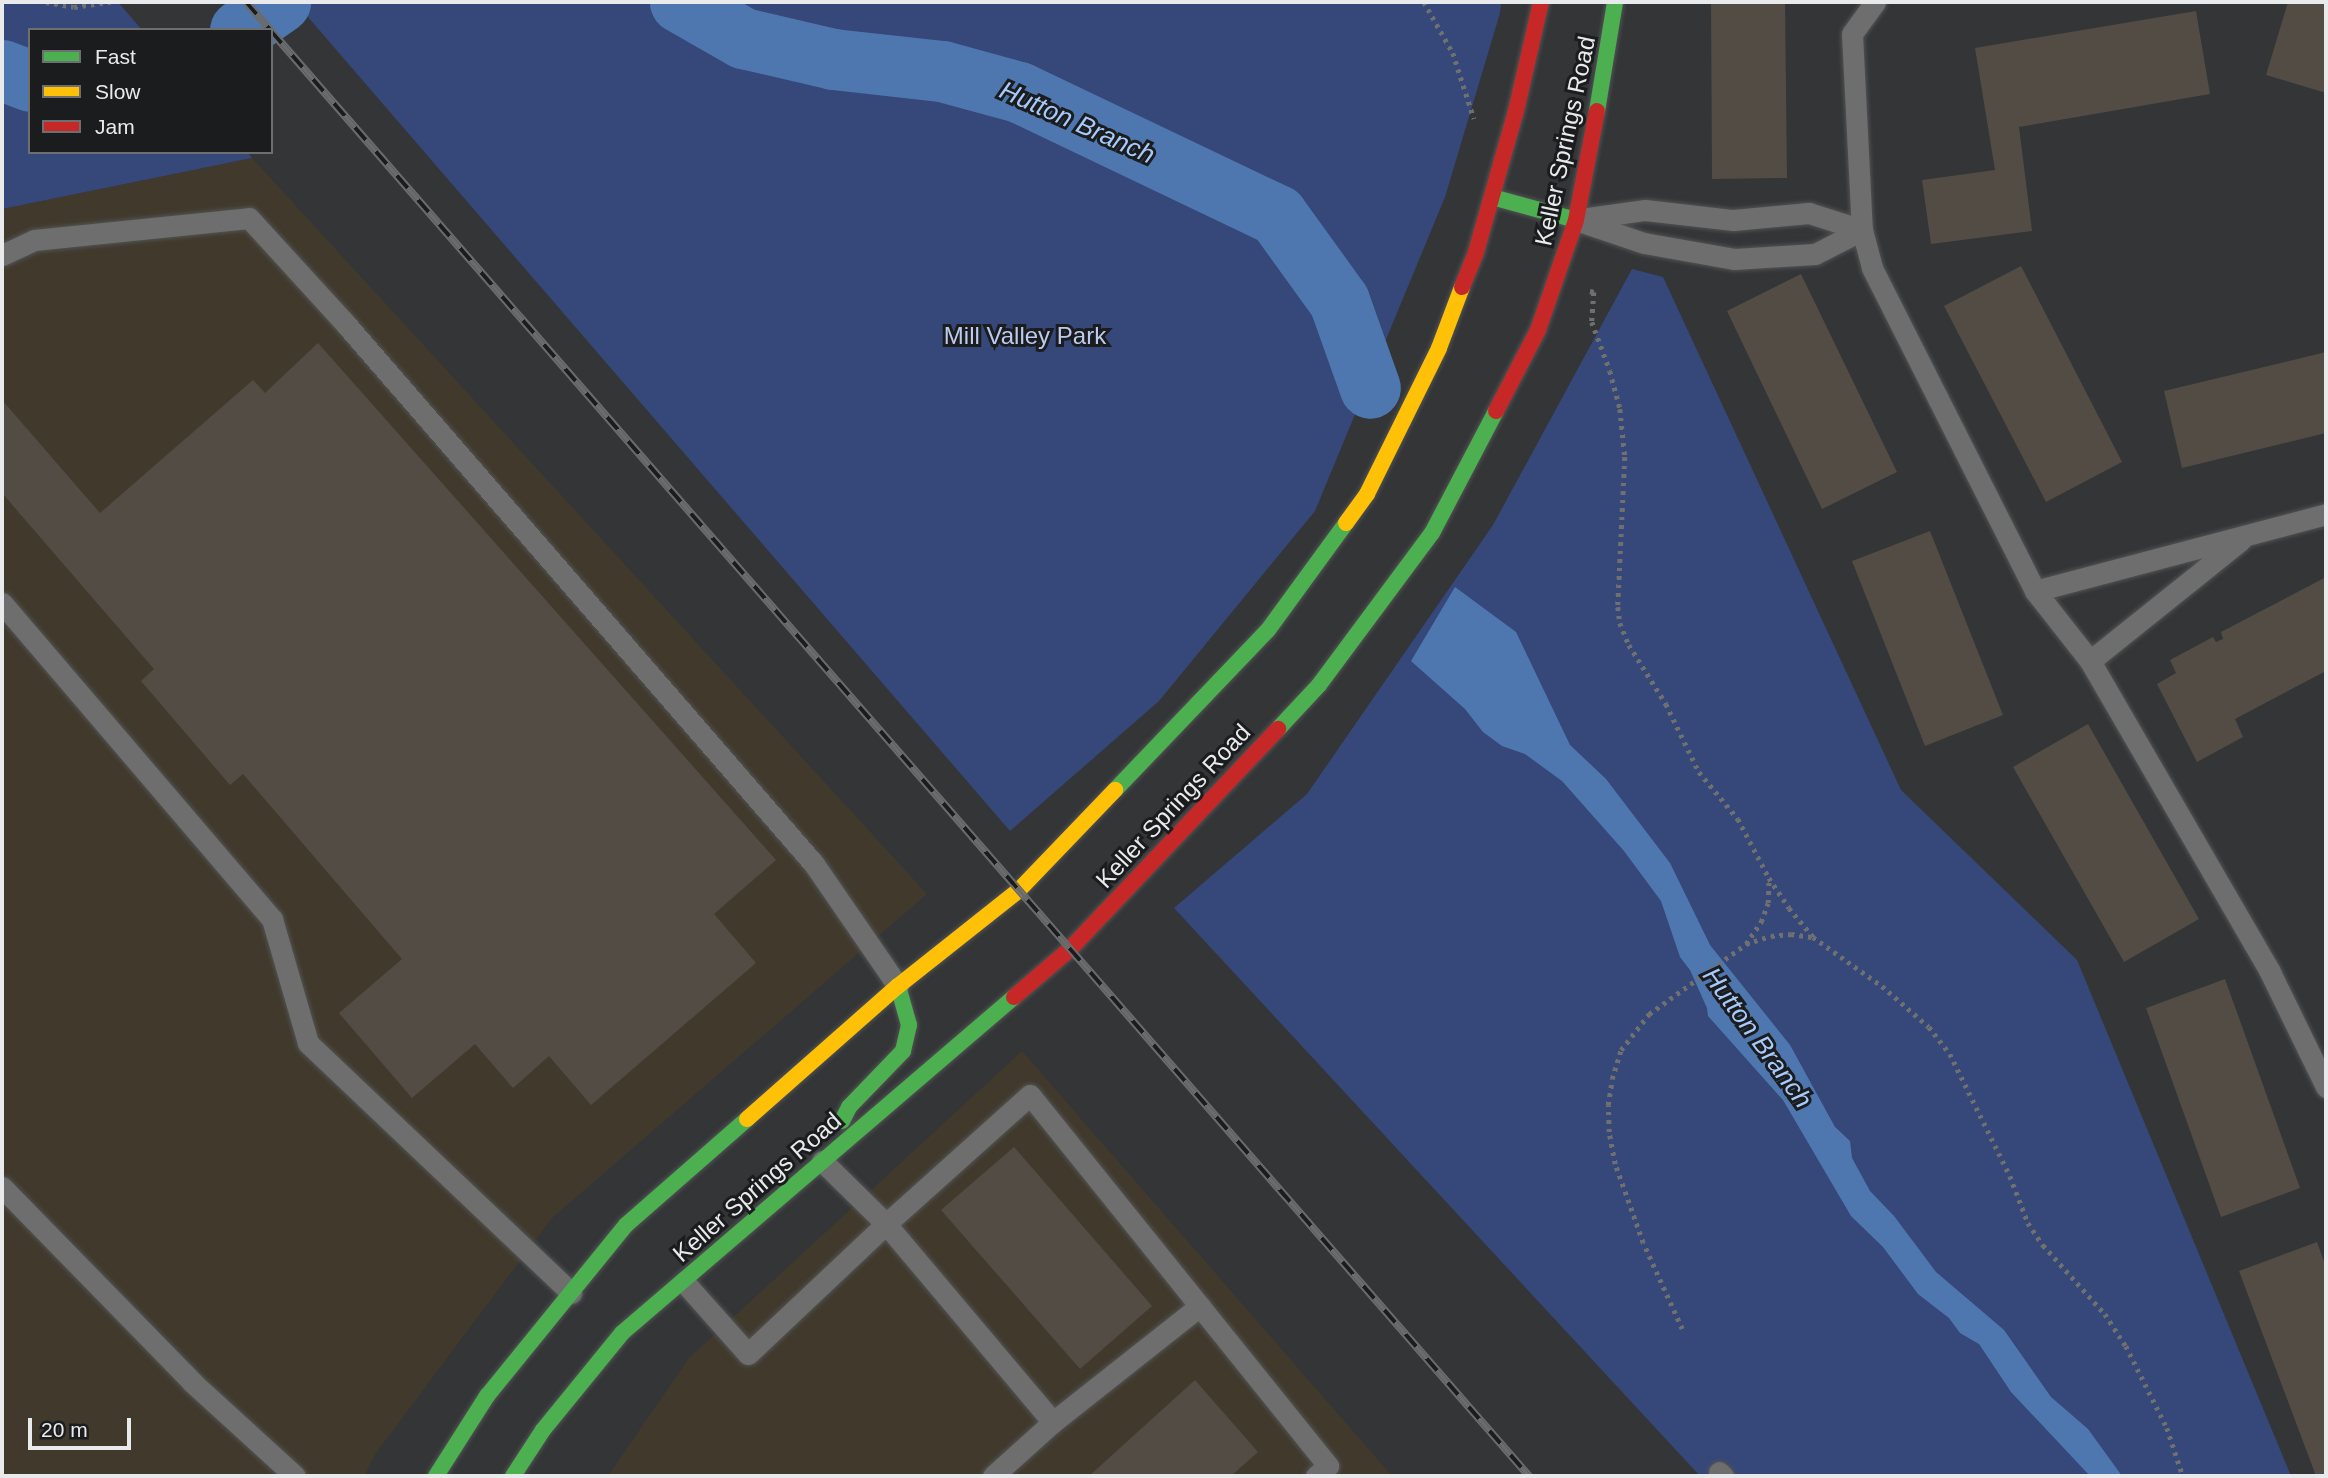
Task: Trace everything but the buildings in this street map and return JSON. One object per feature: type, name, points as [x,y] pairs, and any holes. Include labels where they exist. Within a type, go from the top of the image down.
[{"type":"main road","points":[[436,1476],[487,1396],[626,1225],[898,986],[1019,890],[1268,630],[1367,494],[1439,348],[1476,252],[1541,2]]},
{"type":"main road","name":"Keller Springs Road","points":[[513,1476],[543,1430],[622,1333],[1070,948],[1319,685],[1432,533],[1538,330],[1576,220],[1611,40],[1615,2]]},
{"type":"main road","points":[[1492,197],[1576,220]]},
{"type":"main road","points":[[822,1161],[849,1107],[903,1052],[909,1025],[898,986]]},
{"type":"lane","points":[[1875,2],[1852,34],[1862,230],[1872,268],[2035,592],[2090,661],[2270,972],[2326,1087]]},
{"type":"lane","points":[[1576,220],[1645,210],[1733,220],[1810,213],[1862,230]]},
{"type":"lane","points":[[2,255],[34,240],[249,218],[344,322],[814,864],[898,986]]},
{"type":"lane","points":[[1576,220],[1644,243],[1734,259],[1815,254],[1862,230]]},
{"type":"lane","points":[[2035,592],[2326,514]]},
{"type":"lane","points":[[2090,661],[2249,534]]},
{"type":"lane","points":[[2,603],[272,919],[309,1043],[570,1293]]},
{"type":"lane","points":[[684,1282],[748,1354],[886,1224],[1030,1096],[1200,1306],[1327,1473]]},
{"type":"lane","points":[[822,1161],[886,1224],[1053,1422]]},
{"type":"lane","points":[[2,1187],[192,1382],[295,1476]]},
{"type":"lane","points":[[993,1476],[1053,1422],[1200,1306]]},
{"type":"path","points":[[46,2],[74,7],[111,2]]},
{"type":"path","points":[[1424,2],[1453,53],[1473,111],[1476,131]]},
{"type":"path","points":[[1594,292],[1592,322],[1611,371],[1620,409],[1625,457],[1620,623],[1699,772],[1738,819],[1769,877],[1813,937],[1882,986],[1929,1027],[1950,1054],[2010,1176],[2028,1223],[2043,1245],[2105,1314],[2126,1346],[2167,1428],[2183,1476]]},
{"type":"path","points":[[1682,1329],[1627,1202],[1609,1132],[1608,1105],[1612,1079],[1621,1049],[1634,1030],[1695,979],[1746,944],[1761,922],[1768,903],[1769,877]]},
{"type":"path","points":[[1746,944],[1791,934],[1813,937]]},
{"type":"shaded area","points":[[252,158],[927,894],[552,1218],[376,1453],[364,1476],[2,1476],[2,209]]},
{"type":"shaded area","points":[[1022,1051],[1392,1476],[608,1476],[689,1358]]},
{"type":"green space","points":[[2,2],[118,2],[140,28],[28,28],[28,154],[249,154],[252,158],[2,209]]},
{"type":"green space","name":"Mill Valley Park","points":[[295,2],[1501,2],[1445,197],[1315,511],[1159,701],[1010,831]]},
{"type":"green space","points":[[1632,269],[1663,277],[1901,790],[2077,960],[2291,1476],[1700,1476],[1174,908],[1307,794],[1493,525]]},
{"type":"water","points":[[1455,587],[1516,632],[1570,745],[1606,779],[1670,863],[1710,945],[1790,1045],[1835,1127],[1850,1141],[1852,1158],[1870,1191],[1894,1216],[1936,1272],[2004,1330],[2051,1397],[2088,1429],[2122,1476],[2090,1476],[2011,1392],[1979,1344],[1960,1333],[1949,1318],[1918,1294],[1883,1247],[1851,1216],[1783,1100],[1708,1016],[1690,970],[1680,957],[1661,901],[1624,851],[1562,781],[1525,754],[1502,746],[1483,732],[1465,709],[1411,661]]},
{"type":"waterway","name":"Hutton Branch","points":[[243,28],[280,2]]},
{"type":"waterway","name":"Hutton Branch","points":[[680,2],[743,38],[833,59],[942,71],[1019,92],[1277,215],[1339,301],[1370,388]]},
{"type":"waterway","name":"Hutton Branch","points":[[2,70],[28,80]]},
{"type":"railway","points":[[246,2],[268,28]]},
{"type":"railway","points":[[273,33],[1529,1476]]},
{"type":"traffic: fast","points":[[1597,111],[1615,2]]},
{"type":"traffic: fast","points":[[1492,197],[1576,220]]},
{"type":"traffic: fast","points":[[1278,729],[1319,685],[1432,533],[1496,411]]},
{"type":"traffic: fast","points":[[1115,790],[1268,630],[1346,523]]},
{"type":"traffic: fast","points":[[842,1121],[849,1107],[903,1051],[909,1025],[898,986]]},
{"type":"traffic: fast","points":[[513,1476],[543,1430],[622,1333],[1014,997]]},
{"type":"traffic: fast","points":[[436,1476],[487,1396],[626,1225],[747,1119]]},
{"type":"traffic: slow","points":[[1346,523],[1367,494],[1439,348],[1462,287]]},
{"type":"traffic: slow","points":[[747,1119],[898,986],[1019,890],[1115,790]]},
{"type":"traffic: jam","points":[[1462,287],[1476,252],[1516,111],[1541,2]]},
{"type":"traffic: jam","points":[[1496,411],[1538,330],[1576,220],[1597,111]]},
{"type":"traffic: jam","points":[[1014,997],[1070,949],[1278,729]]}]
